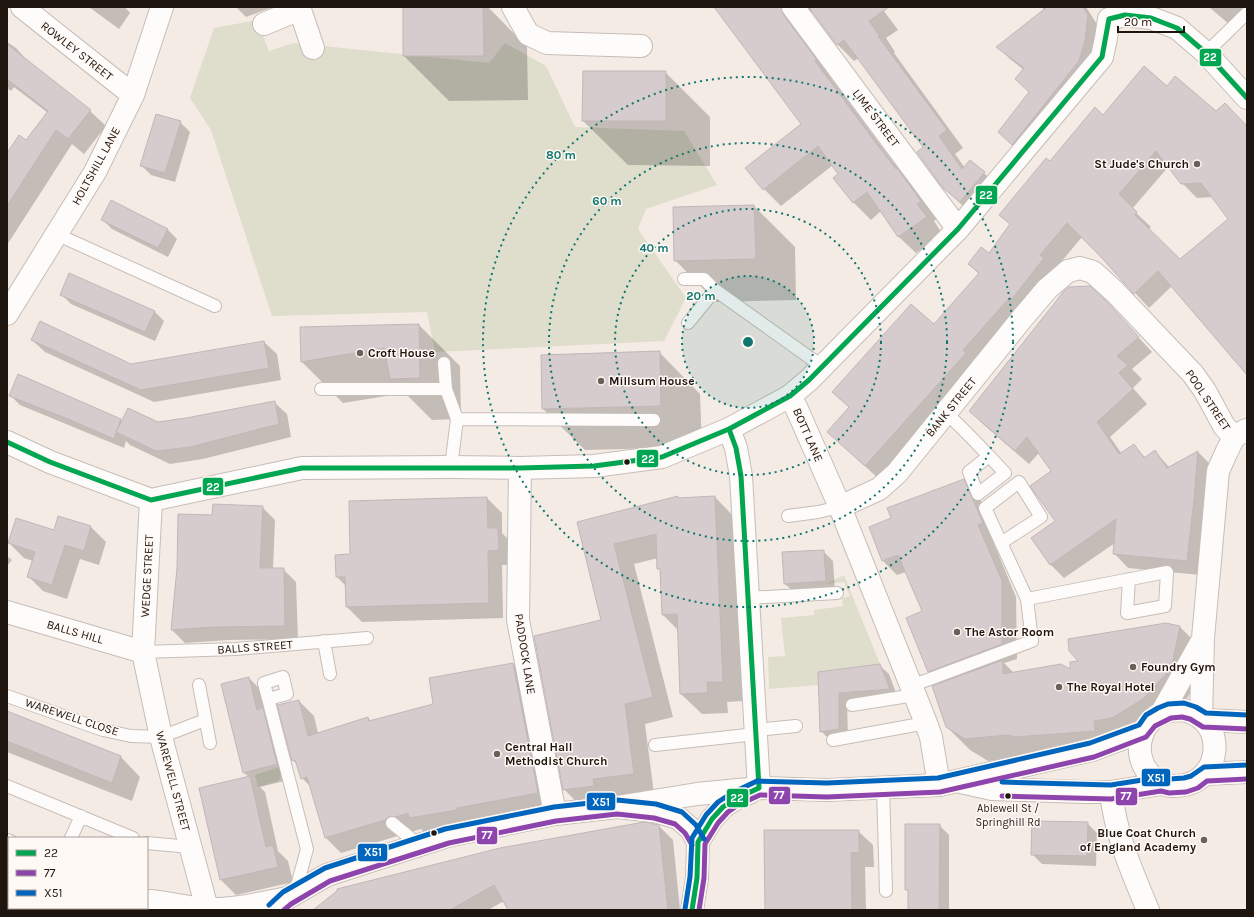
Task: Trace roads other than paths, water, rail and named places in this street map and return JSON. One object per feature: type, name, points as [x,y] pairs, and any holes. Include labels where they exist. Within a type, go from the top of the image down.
[{"type":"street","name":"ROWLEY STREET","points":[[22,7],[133,95]]},
{"type":"street","name":"HOLTSHILL LANE","points":[[7,314],[95,172],[133,95],[162,7]]},
{"type":"street","points":[[513,7],[528,34],[547,44],[641,46]]},
{"type":"street","name":"LIME STREET","points":[[793,7],[958,229]]},
{"type":"street","points":[[264,24],[299,8],[313,48]]},
{"type":"street","points":[[1106,13],[1151,18],[1177,28],[1206,53],[1247,98]]},
{"type":"street","name":"BOTT LANE","points":[[949,783],[840,507],[790,396],[823,367],[958,229],[1102,57],[1106,38],[1106,13]]},
{"type":"street","name":"POOL STREET","points":[[1047,289],[1068,270],[1080,268],[1093,272],[1115,292],[1193,374],[1212,402],[1224,426],[1241,433],[1227,451],[1218,471],[1203,638],[1202,719]]},
{"type":"street","name":"BANK STREET","points":[[840,507],[879,489],[897,474],[1047,289]]},
{"type":"street","points":[[7,442],[50,462],[151,500],[302,468],[520,468],[594,466],[662,456],[730,429],[790,396]]},
{"type":"street","points":[[730,429],[736,448],[741,476],[759,788]]},
{"type":"street","name":"PADDOCK LANE","points":[[520,468],[518,620],[556,814]]},
{"type":"street","name":"WEDGE STREET","points":[[143,652],[151,500]]},
{"type":"street","name":"BALLS HILL","points":[[7,612],[143,652]]},
{"type":"street","name":"POOL STREET","points":[[1161,714],[1203,638]]},
{"type":"street","name":"WAREWELL STREET","points":[[143,652],[161,737],[205,901],[204,909]]},
{"type":"street","points":[[949,783],[992,789],[1111,792],[1161,784],[1169,786],[1185,785],[1194,782],[1205,774],[1213,761],[1215,746],[1212,731],[1202,719],[1193,713],[1183,710],[1169,711],[1150,721],[1143,730],[1139,752],[1142,762],[1151,776],[1161,784]]},
{"type":"street","points":[[1202,719],[1247,722]]},
{"type":"street","points":[[149,900],[204,909],[231,908],[286,900],[327,875],[447,836],[556,814],[617,807],[698,794],[759,788],[827,790],[883,788],[949,783],[1092,750],[1143,730]]},
{"type":"street","points":[[1205,774],[1247,772]]},
{"type":"street","points":[[692,910],[697,878],[698,842],[712,819],[723,807],[735,799],[759,788]]},
{"type":"street","points":[[1111,792],[1113,810],[1132,873],[1148,910]]},
{"type":"street","points":[[617,807],[655,811],[678,818],[691,829],[698,842]]},
{"type":"street","points":[[149,900],[173,910]]},
{"type":"lane","points":[[1206,53],[1247,13]]},
{"type":"lane","points":[[56,234],[215,306]]},
{"type":"lane","points":[[684,279],[704,279],[715,290],[823,367]]},
{"type":"lane","points":[[688,323],[715,290]]},
{"type":"lane","points":[[444,363],[446,389],[457,419],[451,467]]},
{"type":"lane","points":[[321,389],[446,389]]},
{"type":"lane","points":[[946,413],[988,456]]},
{"type":"lane","points":[[457,419],[654,420]]},
{"type":"lane","points":[[852,705],[913,690],[1032,641],[1027,599],[1001,543],[985,508],[1019,482],[1041,517],[1001,543]]},
{"type":"lane","points":[[788,516],[840,507]]},
{"type":"lane","points":[[1027,599],[1129,579]]},
{"type":"lane","points":[[747,598],[838,593]]},
{"type":"lane","name":"BALLS STREET","points":[[143,652],[236,649],[367,638]]},
{"type":"lane","points":[[324,641],[330,674]]},
{"type":"lane","points":[[199,685],[210,744]]},
{"type":"lane","name":"WAREWELL CLOSE","points":[[7,696],[103,730],[131,736],[161,737]]},
{"type":"lane","points":[[268,699],[307,849],[286,900]]},
{"type":"lane","points":[[161,737],[205,720]]},
{"type":"lane","points":[[833,740],[926,723]]},
{"type":"lane","points":[[656,745],[796,726]]},
{"type":"lane","points":[[7,786],[131,837]]},
{"type":"lane","points":[[883,788],[886,891]]},
{"type":"lane","points":[[71,837],[81,816]]},
{"type":"lane","points":[[392,823],[420,845]]},
{"type":"lane","points":[[148,843],[190,847]]},
{"type":"place","name":"St Jude's Church","points":[[1197,164]]},
{"type":"place","name":"Croft House","points":[[360,353]]},
{"type":"place","name":"Millsum House","points":[[601,381]]},
{"type":"place","name":"The Astor Room","points":[[957,632]]},
{"type":"place","name":"Foundry Gym","points":[[1133,667]]},
{"type":"place","name":"The Royal Hotel","points":[[1059,687]]},
{"type":"place","name":"Central Hall Methodist Church","points":[[497,754]]},
{"type":"place","name":"Ablewell St / Springhill Rd","points":[[1008,796]]},
{"type":"place","name":"Blue Coat Church of England Academy","points":[[1204,840]]}]
